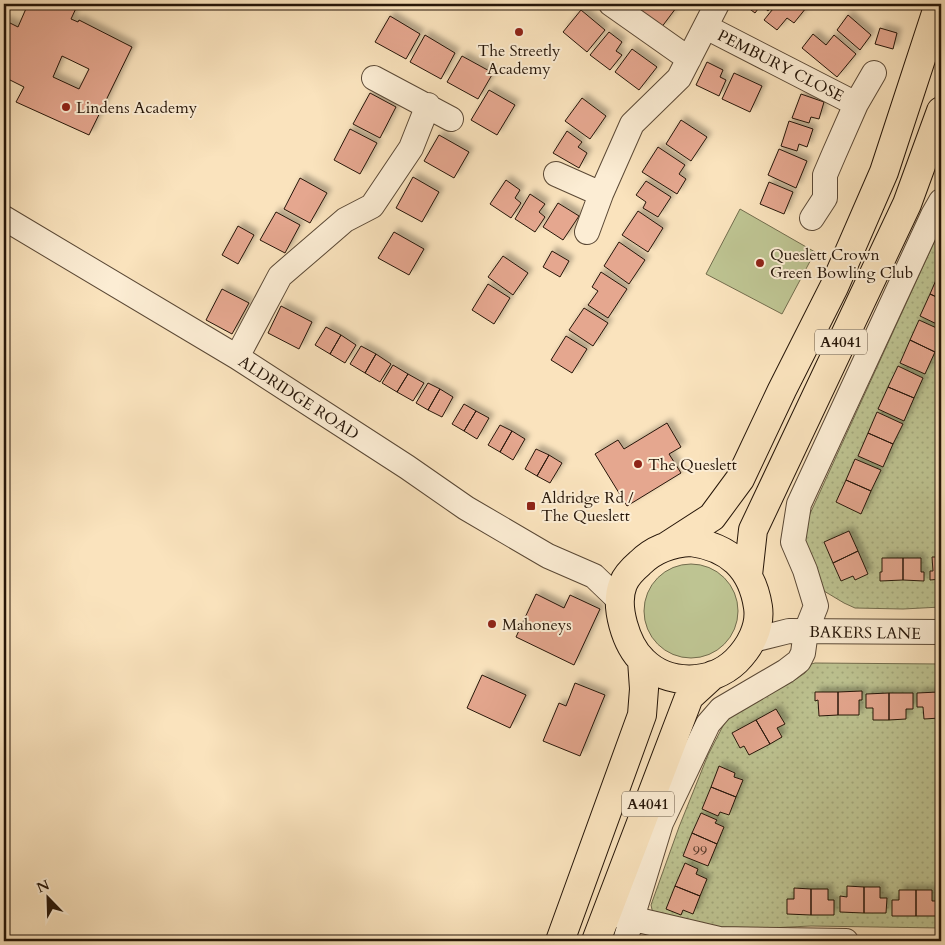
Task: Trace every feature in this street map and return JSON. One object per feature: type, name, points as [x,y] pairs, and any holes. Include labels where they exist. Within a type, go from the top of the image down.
[{"type":"highway","name":"A4041","points":[[667,546],[712,517],[740,479],[834,287],[884,172],[934,47],[939,4]]},
{"type":"highway","name":"A4041","points":[[748,575],[753,530],[907,204],[941,111]]},
{"type":"highway","points":[[691,542],[706,544],[716,548],[736,561],[748,575],[753,585],[759,611],[753,640],[734,663],[713,675],[689,680],[675,678],[653,669],[642,660],[622,624],[620,601],[623,584],[629,574],[647,556],[667,546],[691,542]]},
{"type":"highway","name":"A4041","points":[[560,941],[642,715],[644,689],[642,660]]},
{"type":"highway","name":"A4041","points":[[596,941],[689,697],[713,675]]},
{"type":"highway","points":[[573,904],[606,912]]},
{"type":"street","points":[[611,4],[689,59]]},
{"type":"street","points":[[587,232],[601,194],[632,124],[679,78],[717,4]]},
{"type":"street","name":"PEMBURY CLOSE","points":[[706,27],[856,104]]},
{"type":"street","name":"PEMBURY CLOSE","points":[[812,218],[825,198],[825,175],[856,104],[874,73]]},
{"type":"street","points":[[374,78],[428,105],[451,119]]},
{"type":"street","points":[[237,357],[280,276],[346,220],[372,206],[411,148],[428,105]]},
{"type":"street","points":[[556,174],[601,194]]},
{"type":"street","points":[[629,931],[662,823],[708,724],[721,709],[786,671],[799,661],[803,653],[798,631],[816,606],[805,570],[793,542],[799,504],[941,201]]},
{"type":"street","name":"ALDRIDGE ROAD","points":[[4,218],[237,357],[407,467],[466,508],[548,556],[594,576],[620,601]]},
{"type":"street","name":"ALDRIDGE ROAD","points":[[594,576],[629,574]]},
{"type":"street","name":"BAKERS LANE","points":[[759,611],[798,631]]},
{"type":"street","name":"BAKERS LANE","points":[[753,640],[798,631],[941,632]]},
{"type":"street","points":[[606,912],[629,931],[719,939],[846,941]]},
{"type":"green space","name":"Queslett Crown Green Bowling Club","points":[[740,209],[815,252],[782,314],[706,274]]},
{"type":"green space","points":[[941,227],[941,607],[903,609],[855,608],[824,591],[801,543],[809,516]]},
{"type":"green space","points":[[691,564],[709,568],[724,578],[734,593],[738,611],[734,629],[724,644],[709,654],[691,658],[673,654],[658,644],[648,629],[644,611],[648,593],[658,578],[673,568]]},
{"type":"green space","points":[[811,664],[941,664],[941,928],[679,926],[653,914],[651,905],[679,827],[708,755],[726,720],[796,679],[805,673]]},
{"type":"building","points":[[28,4],[78,4],[71,19],[78,22],[79,20],[132,47],[89,135],[16,102],[24,87],[4,77],[4,20],[18,27]],"holes":[[[62,56],[89,69],[79,89],[53,77]]]},
{"type":"building","points":[[78,4],[91,4],[89,9]]},
{"type":"building","points":[[643,4],[670,4],[676,8],[661,28],[638,11]]},
{"type":"building","points":[[743,4],[773,4],[768,11],[761,5],[755,13]]},
{"type":"building","points":[[777,4],[789,4],[794,8],[800,4],[806,8],[794,23],[787,18],[777,30],[764,20]]},
{"type":"building","points":[[581,10],[605,30],[587,52],[563,32]]},
{"type":"building","points":[[848,15],[871,35],[860,50],[837,30]]},
{"type":"building","points":[[390,16],[420,34],[406,59],[375,42]]},
{"type":"building","points":[[880,28],[897,33],[893,49],[875,44]]},
{"type":"building","points":[[609,32],[622,42],[616,51],[622,55],[610,70],[590,55]]},
{"type":"building","points":[[813,34],[826,45],[834,35],[856,54],[837,77],[802,48]]},
{"type":"building","points":[[425,35],[455,53],[441,79],[410,62]]},
{"type":"building","points":[[632,49],[657,67],[639,90],[615,72]]},
{"type":"building","points":[[462,56],[493,73],[478,99],[447,82]]},
{"type":"building","points":[[707,62],[723,70],[720,77],[726,80],[719,96],[696,85]]},
{"type":"building","points":[[734,73],[762,86],[750,112],[722,99]]},
{"type":"building","points":[[489,90],[515,105],[497,135],[471,120]]},
{"type":"building","points":[[370,93],[396,107],[380,138],[353,124]]},
{"type":"building","points":[[801,94],[824,102],[819,119],[811,117],[809,123],[792,118]]},
{"type":"building","points":[[582,98],[606,116],[590,139],[565,121]]},
{"type":"building","points":[[681,120],[707,137],[691,161],[666,144]]},
{"type":"building","points":[[789,121],[813,129],[807,147],[799,144],[797,151],[781,146]]},
{"type":"building","points":[[350,129],[377,143],[360,174],[334,160]]},
{"type":"building","points":[[567,131],[582,142],[578,147],[587,153],[579,168],[553,153]]},
{"type":"building","points":[[439,135],[469,152],[454,178],[424,161]]},
{"type":"building","points":[[658,147],[685,165],[679,174],[686,179],[677,194],[642,172]]},
{"type":"building","points":[[779,149],[807,161],[796,188],[768,175]]},
{"type":"building","points":[[413,177],[439,192],[422,222],[396,208]]},
{"type":"building","points":[[300,178],[327,193],[310,223],[284,209]]},
{"type":"building","points":[[506,180],[520,190],[515,198],[521,203],[511,218],[490,204]]},
{"type":"building","points":[[646,181],[671,197],[658,217],[643,208],[646,202],[636,195]]},
{"type":"building","points":[[769,182],[793,192],[784,214],[760,204]]},
{"type":"building","points":[[530,194],[545,204],[539,212],[545,217],[535,232],[515,219]]},
{"type":"building","points":[[558,203],[579,216],[563,240],[543,227]]},
{"type":"building","points":[[638,211],[663,228],[648,252],[622,235]]},
{"type":"building","points":[[276,212],[300,225],[285,253],[260,240]]},
{"type":"building","points":[[238,226],[254,235],[238,264],[222,255]]},
{"type":"building","points":[[394,232],[424,249],[409,275],[378,258]]},
{"type":"building","points":[[619,242],[645,260],[629,284],[604,266]]},
{"type":"building","points":[[552,251],[569,261],[560,277],[543,267]]},
{"type":"building","points":[[503,256],[528,273],[513,295],[488,277]]},
{"type":"building","points":[[601,272],[627,289],[608,318],[588,305],[598,291],[592,287]]},
{"type":"building","points":[[939,273],[941,274],[941,299],[930,294]]},
{"type":"building","points":[[488,284],[510,298],[494,324],[472,310]]},
{"type":"building","points":[[222,289],[249,303],[232,334],[206,320]]},
{"type":"building","points":[[930,294],[941,299],[941,326],[920,316]]},
{"type":"building","points":[[281,306],[312,322],[299,349],[268,333]]},
{"type":"building","points":[[584,308],[608,323],[593,346],[569,330]]},
{"type":"building","points":[[919,320],[941,330],[941,338],[935,352],[910,340]]},
{"type":"building","points":[[326,327],[341,335],[330,354],[315,345]]},
{"type":"building","points":[[341,335],[356,345],[345,363],[330,354]]},
{"type":"building","points":[[566,336],[587,349],[572,373],[551,360]]},
{"type":"building","points":[[910,340],[935,352],[925,374],[900,363]]},
{"type":"building","points":[[361,346],[376,354],[365,373],[350,364]]},
{"type":"building","points":[[376,354],[391,364],[380,382],[365,373]]},
{"type":"building","points":[[393,365],[408,374],[397,392],[382,383]]},
{"type":"building","points":[[898,366],[923,378],[914,398],[888,387]]},
{"type":"building","points":[[408,374],[424,383],[413,401],[397,392]]},
{"type":"building","points":[[428,383],[440,389],[428,410],[416,403]]},
{"type":"building","points":[[888,387],[914,398],[904,421],[878,409]]},
{"type":"building","points":[[440,389],[453,397],[442,417],[428,410]]},
{"type":"building","points":[[464,404],[476,411],[464,431],[452,424]]},
{"type":"building","points":[[476,411],[489,418],[477,439],[464,431]]},
{"type":"building","points":[[877,412],[903,424],[893,444],[868,433]]},
{"type":"building","name":"The Queslett","points":[[667,423],[681,447],[669,454],[681,473],[627,506],[595,454],[618,440],[624,449]]},
{"type":"building","points":[[500,425],[512,431],[500,452],[488,445]]},
{"type":"building","points":[[512,431],[525,439],[513,460],[500,452]]},
{"type":"building","points":[[868,433],[893,444],[883,467],[858,456]]},
{"type":"building","points":[[536,449],[549,455],[537,476],[525,469]]},
{"type":"building","points":[[549,455],[562,463],[550,483],[537,476]]},
{"type":"building","points":[[855,459],[881,470],[871,491],[846,480]]},
{"type":"building","points":[[846,480],[871,491],[861,514],[836,502]]},
{"type":"building","points":[[849,531],[858,551],[833,563],[824,542]]},
{"type":"building","points":[[858,551],[868,574],[855,580],[853,576],[841,581],[833,563]]},
{"type":"building","points":[[932,557],[941,557],[941,579],[930,580],[930,571],[933,571]]},
{"type":"building","points":[[882,558],[903,558],[903,580],[880,581]]},
{"type":"building","points":[[903,558],[921,558],[921,572],[924,572],[924,581],[903,580]]},
{"type":"building","points":[[536,594],[564,608],[570,595],[600,609],[574,665],[516,637]]},
{"type":"building","points":[[482,675],[526,695],[510,728],[467,708]]},
{"type":"building","points":[[575,683],[605,695],[580,756],[543,741],[559,703],[566,706]]},
{"type":"building","points":[[862,691],[862,700],[859,700],[859,715],[838,715],[838,692]]},
{"type":"building","points":[[815,692],[838,692],[838,715],[819,716],[818,700],[815,701]]},
{"type":"building","points":[[939,692],[941,692],[941,718],[940,718]]},
{"type":"building","points":[[939,692],[940,718],[924,719],[923,707],[917,707],[917,693]]},
{"type":"building","points":[[889,693],[913,693],[913,709],[906,709],[906,719],[889,720]]},
{"type":"building","points":[[889,693],[889,720],[873,720],[873,708],[866,708],[866,694]]},
{"type":"building","points":[[776,709],[785,724],[777,728],[782,737],[770,744],[756,720]]},
{"type":"building","points":[[756,720],[770,744],[749,755],[744,746],[740,748],[732,733]]},
{"type":"building","points":[[719,766],[735,773],[734,777],[743,780],[736,797],[711,787]]},
{"type":"building","points":[[711,787],[736,797],[729,815],[720,812],[718,816],[702,809]]},
{"type":"building","points":[[701,813],[717,820],[715,823],[724,827],[717,844],[692,833]]},
{"type":"building","points":[[692,833],[717,844],[708,866],[683,856]]},
{"type":"building","points":[[685,863],[698,869],[696,874],[707,879],[700,896],[675,886]]},
{"type":"building","points":[[675,886],[700,896],[693,914],[683,910],[681,915],[666,909]]},
{"type":"building","points":[[847,886],[864,887],[864,913],[840,912],[840,896],[847,897]]},
{"type":"building","points":[[864,887],[880,887],[880,898],[887,898],[886,913],[864,913]]},
{"type":"building","points":[[794,888],[811,889],[811,915],[787,914],[787,899],[794,899]]},
{"type":"building","points":[[811,889],[828,889],[828,900],[834,900],[834,915],[811,915]]},
{"type":"building","points":[[899,890],[916,890],[916,916],[892,916],[892,900],[899,900]]},
{"type":"building","points":[[916,890],[932,890],[932,901],[938,901],[938,916],[916,916]]},
{"type":"place","name":"The Streetly Academy","points":[[519,32]]},
{"type":"place","name":"Lindens Academy","points":[[66,107]]},
{"type":"place","name":"Queslett Crown Green Bowling Club","points":[[760,263]]},
{"type":"place","name":"The Queslett","points":[[638,464]]},
{"type":"place","name":"Aldridge Rd / The Queslett","points":[[531,506]]},
{"type":"place","name":"Mahoneys","points":[[492,624]]}]
